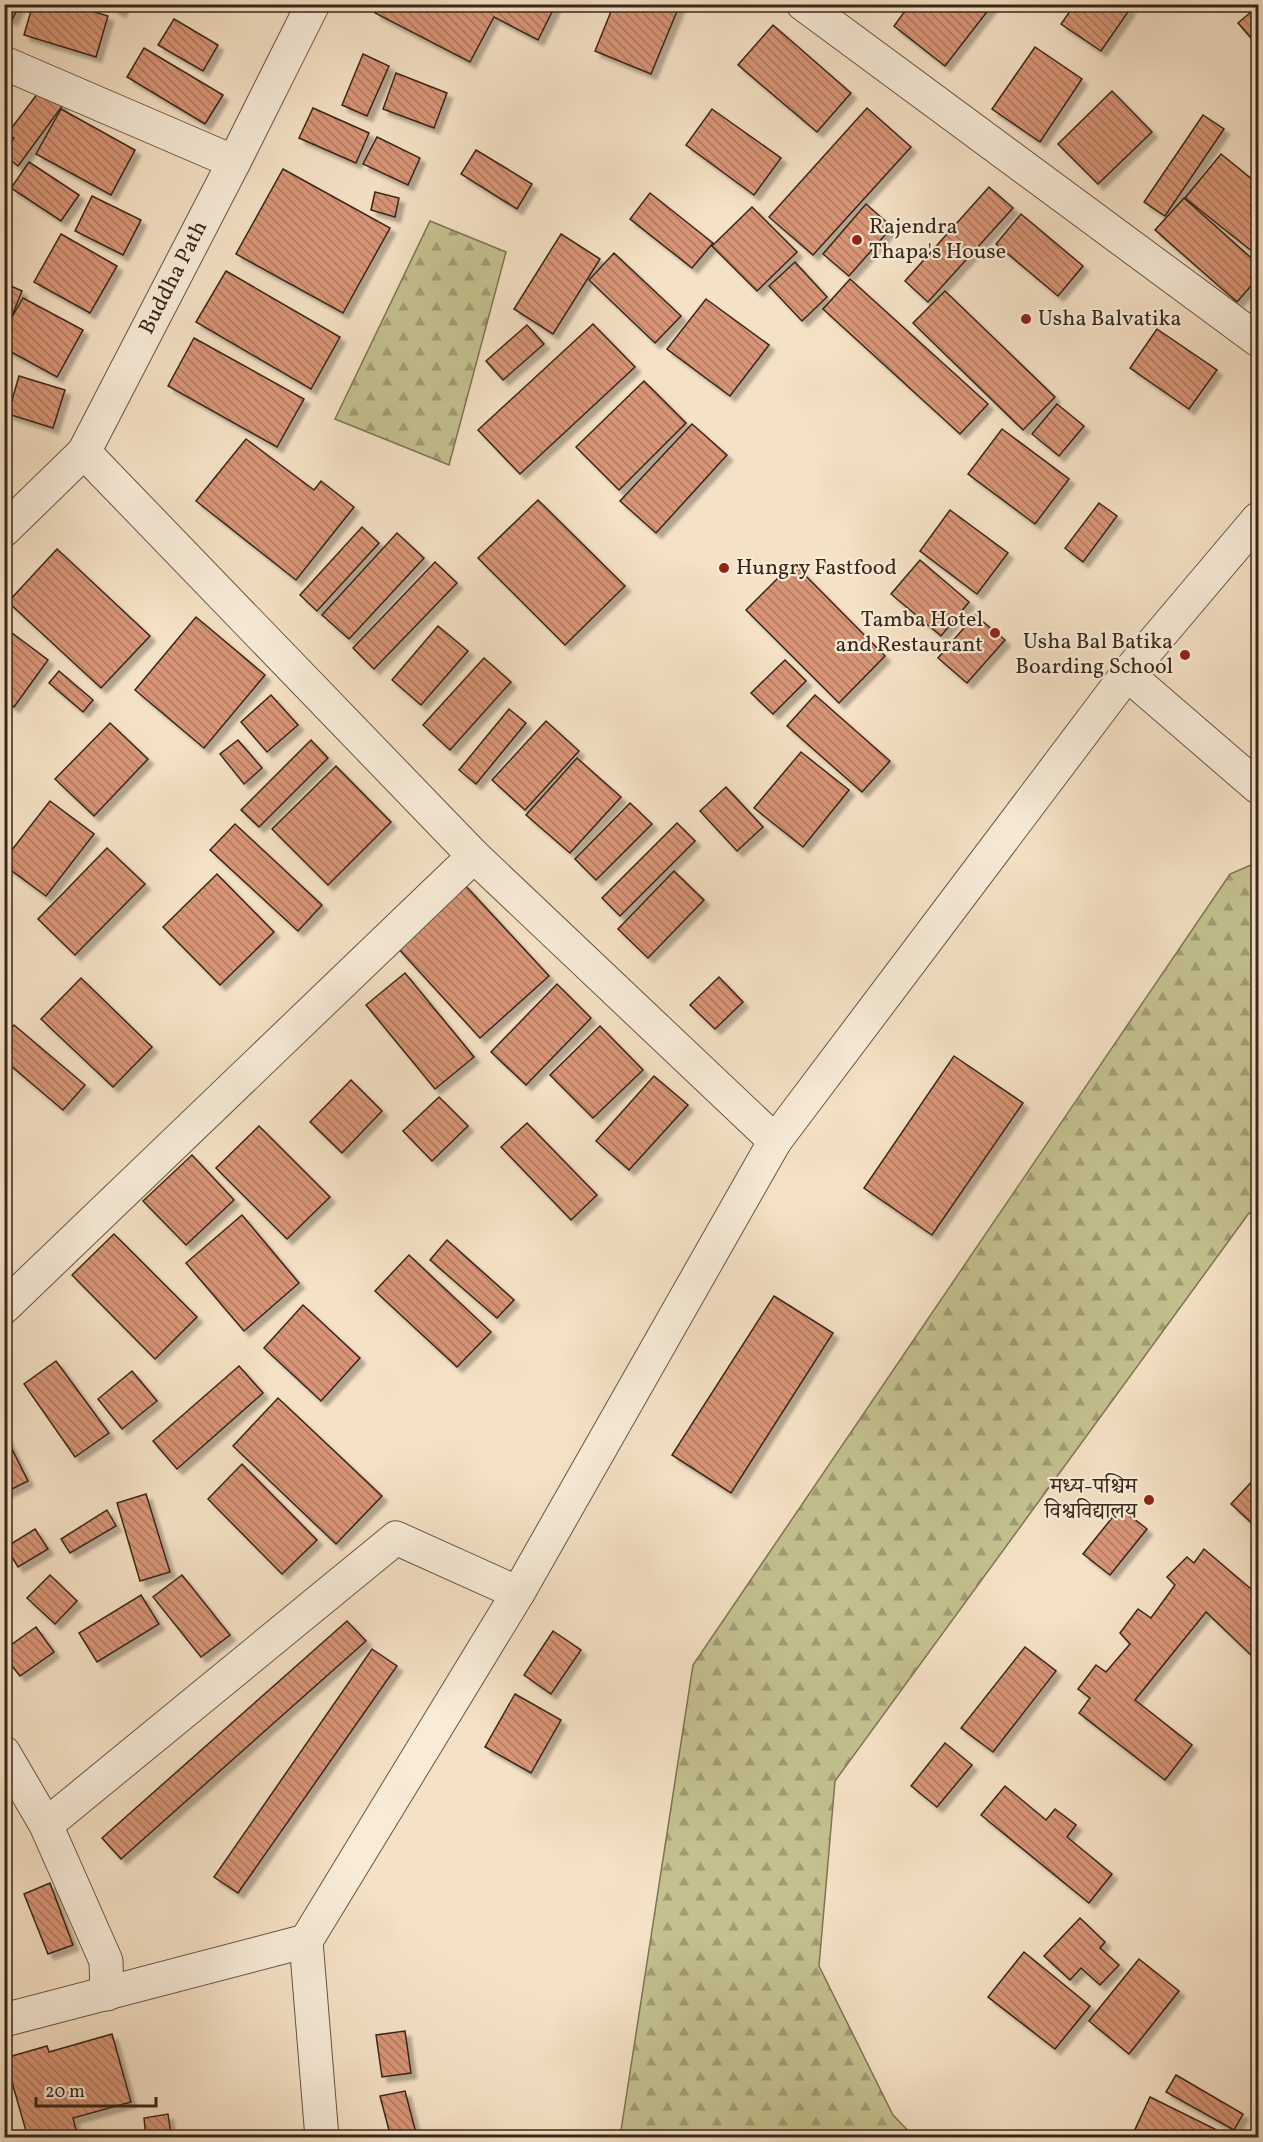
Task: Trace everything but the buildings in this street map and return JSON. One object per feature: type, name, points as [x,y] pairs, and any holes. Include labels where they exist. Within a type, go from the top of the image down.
[{"type":"street","name":"Buddha Path","points":[[4,530],[84,452],[313,4]]},
{"type":"street","points":[[803,4],[1258,340]]},
{"type":"street","points":[[4,63],[234,162]]},
{"type":"street","points":[[84,452],[474,856],[775,1141]]},
{"type":"street","points":[[322,2138],[306,1941],[518,1593],[775,1141],[1127,674],[1258,519]]},
{"type":"street","points":[[1127,674],[1258,787]]},
{"type":"street","points":[[5,1307],[474,856]]},
{"type":"street","points":[[46,1825],[396,1538],[518,1593]]},
{"type":"street","points":[[5,1754],[46,1825],[106,1961],[107,1994]]},
{"type":"street","points":[[4,2020],[306,1941]]},
{"type":"green space","points":[[430,221],[506,252],[449,465],[335,419]]},
{"type":"green space","points":[[1258,862],[1258,1218],[1249,1213],[835,1781],[819,1966],[893,2115],[914,2137],[620,2137],[693,1665],[1230,874]]},
{"type":"place","name":"Rajendra Thapa's House","points":[[857,240]]},
{"type":"place","name":"Usha Balvatika","points":[[1026,319]]},
{"type":"place","name":"Hungry Fastfood","points":[[724,568]]},
{"type":"place","name":"Tamba Hotel and Restaurant","points":[[995,633]]},
{"type":"place","name":"Usha Bal Batika Boarding School","points":[[1185,655]]},
{"type":"place","name":"मध्य-पश्चिम विश्वविद्यालय","points":[[1149,1500]]}]
